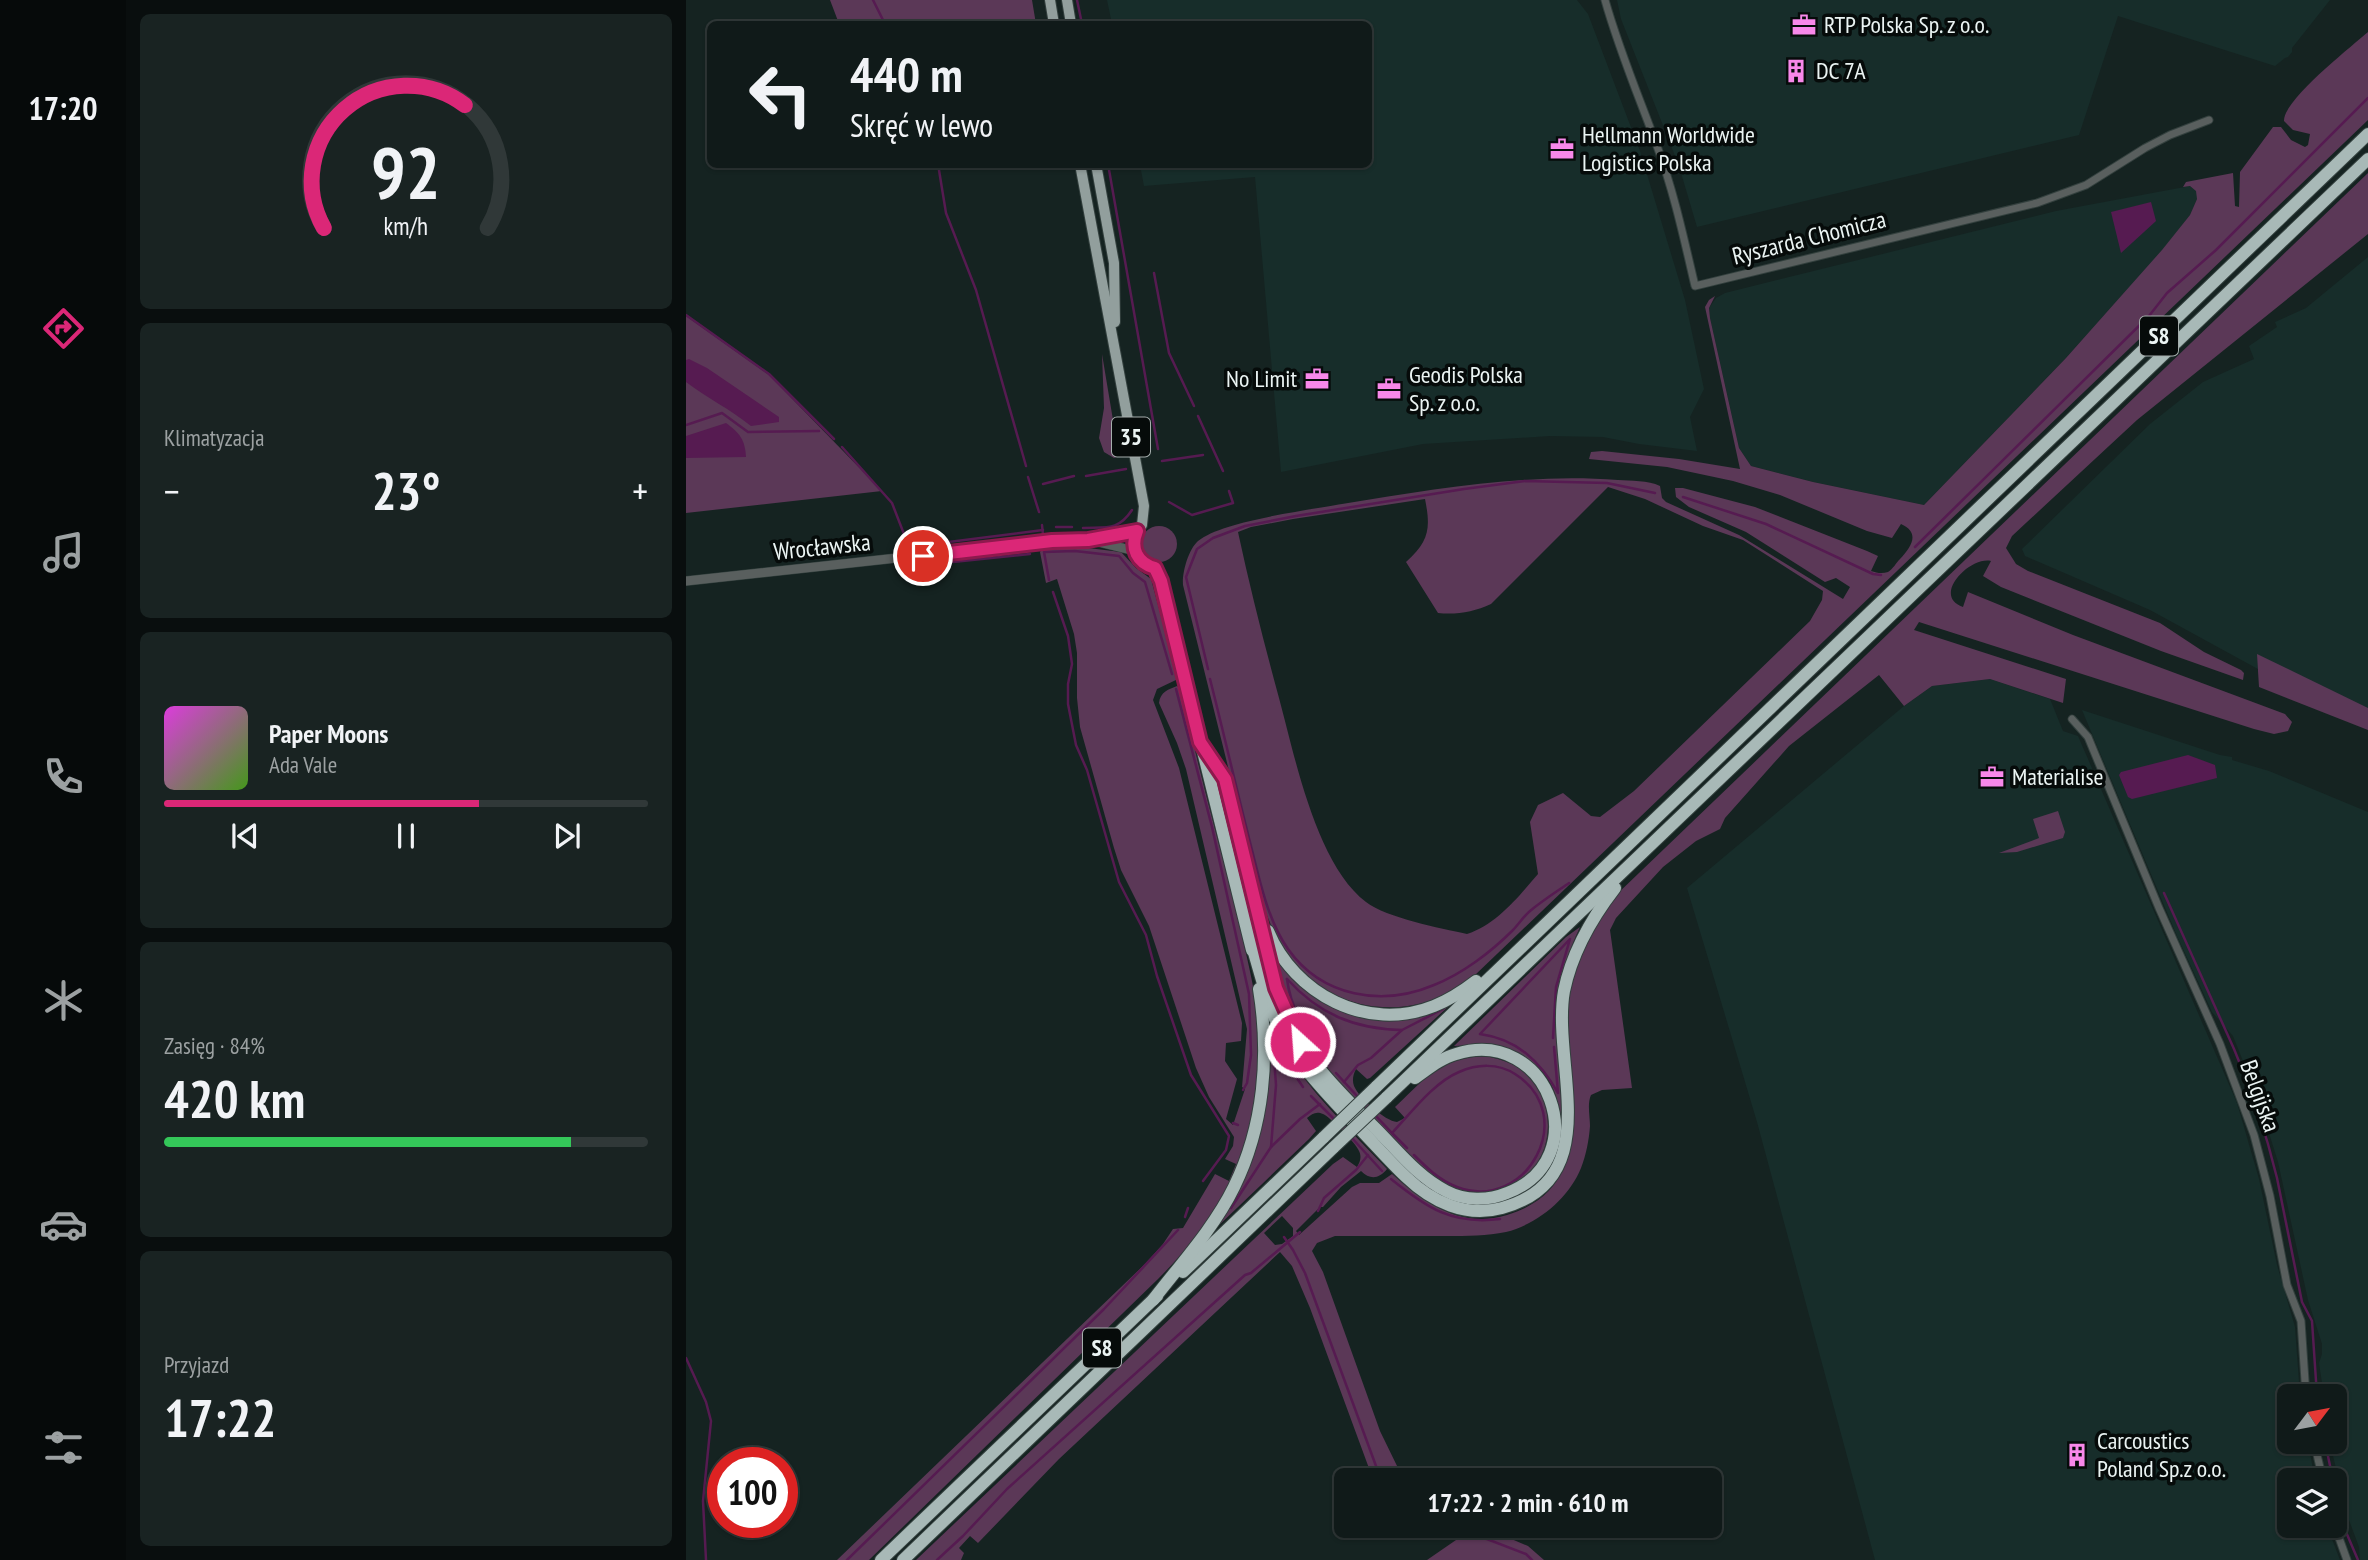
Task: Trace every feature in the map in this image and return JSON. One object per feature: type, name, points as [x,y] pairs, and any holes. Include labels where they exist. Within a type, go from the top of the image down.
[{"type":"highway","name":"S8","points":[[881,1560],[2367,135]]},
{"type":"highway","name":"S8","points":[[903,1560],[2368,160]]},
{"type":"highway","points":[[1155,568],[1161,581],[1251,943],[1275,1019],[1293,1052],[1316,1083],[1406,1177],[1428,1195],[1463,1210],[1497,1210],[1516,1204],[1533,1193],[1547,1181],[1559,1163],[1566,1142],[1569,1116],[1562,1007],[1574,954],[1592,921],[1639,857]]},
{"type":"highway","points":[[1200,742],[1225,779],[1276,988],[1300,1042],[1335,1086],[1420,1173],[1433,1184],[1458,1196],[1479,1199],[1515,1191],[1543,1167],[1552,1147],[1555,1120],[1548,1091],[1531,1070],[1503,1052],[1469,1050],[1445,1058],[1386,1098]]},
{"type":"highway","points":[[1253,891],[1271,939],[1299,978],[1332,1002],[1380,1014],[1423,1009],[1463,990],[1478,980],[1545,916],[1571,898]]},
{"type":"highway","points":[[1153,1300],[1234,1187],[1256,1122],[1265,1069],[1265,1036],[1251,943]]},
{"type":"main road","points":[[1050,0],[1054,21]]},
{"type":"main road","points":[[1067,0],[1070,21]]},
{"type":"main road","name":"35","points":[[1081,168],[1144,506],[1142,525],[1134,541],[1135,551]]},
{"type":"main road","name":"35","points":[[1097,168],[1114,263],[1115,349]]},
{"type":"main road","points":[[1135,551],[1142,562],[1155,568]]},
{"type":"street","name":"Ryszarda Chomicza","points":[[1605,0],[1625,64],[1658,148],[1681,224],[1695,286],[2068,193],[2170,135],[2209,120]]},
{"type":"street","points":[[1088,540],[1137,531]]},
{"type":"street","points":[[1088,540],[1135,551]]},
{"type":"street","name":"Wrocławska","points":[[686,581],[1043,542],[1088,540]]},
{"type":"street","name":"Belgijska","points":[[2072,719],[2088,737],[2123,824],[2220,1044],[2254,1135],[2267,1184],[2287,1285],[2301,1321],[2305,1384]]},
{"type":"street","points":[[2339,1538],[2347,1560]]},
{"type":"shaded area","points":[[830,0],[1032,0],[1036,21],[838,21]]},
{"type":"shaded area","points":[[1107,0],[1577,0],[1588,14],[1640,151],[1685,300],[1704,389],[1690,417],[1697,451],[1603,437],[1550,436],[1423,444],[1281,472],[1255,177],[1144,186],[1141,168],[1372,168],[1372,21],[1111,21]]},
{"type":"shaded area","points":[[1617,0],[2330,0],[2292,48],[2288,57],[2275,66],[2118,16],[2079,135],[1697,227],[1679,166],[1621,19]]},
{"type":"shaded area","points":[[2368,32],[2368,120],[1474,976],[1442,996],[1417,1004],[1375,1007],[1335,995],[1317,985],[1287,956],[1271,925],[1259,892],[1183,585],[1186,562],[1198,541],[1226,528],[1267,517],[1445,488],[1549,479],[1639,481],[1660,486],[1662,498],[1666,502],[1739,535],[1843,599],[1850,587],[1836,578],[1825,582],[1746,532],[1689,507],[1676,497],[1675,488],[1755,507],[1867,551],[1878,556],[1871,571],[1877,573],[1890,571],[1908,550],[1912,536],[1907,528],[1901,524],[1892,538],[1867,531],[1780,495],[1733,481],[1667,467],[1589,459],[1591,452],[1602,451],[1740,469],[1705,307],[1709,300],[1715,296],[1709,308],[1710,318],[1739,448],[1751,466],[1924,505],[2066,358],[2162,250],[2190,215],[2197,199],[2196,191],[2190,186],[2183,187],[2186,182],[2233,173],[2235,206],[2239,207],[2240,172],[2273,127],[2281,127],[2291,140],[2305,147],[2308,145],[2310,134],[2293,130],[2284,121],[2287,112],[2306,88]],"holes":[[[1608,487],[1645,499],[1703,526],[1743,540],[1823,591],[1822,600],[1810,621],[1634,791],[1600,817],[1591,816],[1563,793],[1538,805],[1530,822],[1538,874],[1523,892],[1488,924],[1467,934],[1400,918],[1366,902],[1349,885],[1334,862],[1310,808],[1292,749],[1238,532],[1293,519],[1425,499],[1428,527],[1424,541],[1406,562],[1438,613],[1458,613],[1491,604]]]},
{"type":"shaded area","points":[[2368,173],[2368,234],[2137,420],[2012,536],[2006,548],[2016,564],[2028,571],[2160,623],[2204,652],[2241,670],[2244,673],[2243,680],[2161,651],[2001,587],[1983,576],[1991,561],[1982,561],[1964,570],[1952,586],[1954,602],[1963,607],[1968,592],[2073,635],[2285,714],[2292,722],[2288,731],[2274,734],[2254,729],[1919,622],[1914,630],[2066,679],[2063,703],[1990,679],[1932,686],[1904,706],[1879,675],[1789,746],[1725,818],[1720,829],[1696,841],[1663,867],[1616,918],[1610,930],[1632,1088],[1602,1090],[1591,1095],[1587,1147],[1581,1168],[1569,1190],[1541,1216],[1506,1232],[1469,1236],[1335,1236],[1317,1243],[1312,1251],[1323,1272],[1380,1431],[1398,1468],[1369,1468],[1310,1308],[1292,1266],[1280,1252],[1059,1459],[978,1543],[970,1536],[959,1548],[964,1553],[961,1560],[916,1560],[1333,1164],[1343,1157],[1357,1167],[1360,1155],[1353,1142],[1326,1116],[1314,1113],[1307,1118],[1316,1131],[1215,1229],[1265,1108],[1270,1052],[1269,1021],[1307,1082],[1387,1169],[1374,1177],[1361,1171],[1296,1231],[1299,1235],[1352,1187],[1360,1183],[1379,1183],[1392,1174],[1417,1195],[1444,1211],[1474,1219],[1507,1215],[1539,1200],[1558,1179],[1569,1153],[1572,1092],[1569,999],[1575,971],[1614,897]],"holes":[[[1282,1216],[1293,1228],[1293,1236],[1282,1244],[1275,1245],[1264,1233]]]},
{"type":"shaded area","points":[[2190,186],[2197,191],[2197,199],[2190,215],[2162,251],[2066,358],[1924,505],[1751,466],[1739,448],[1710,318],[1709,308],[1716,298],[1725,293],[2056,211]]},
{"type":"shaded area","points":[[2151,202],[2156,221],[2121,253],[2111,212]]},
{"type":"shaded area","points":[[2368,257],[2368,724],[2333,710],[2150,610],[2025,556],[2022,549],[2150,424],[2203,382],[2254,359],[2249,346],[2277,327],[2275,322],[2306,308]]},
{"type":"shaded area","points":[[686,316],[769,375],[882,491],[686,513]]},
{"type":"shaded area","points":[[1102,354],[1119,456],[1114,458],[1104,452],[1099,438],[1104,408]]},
{"type":"shaded area","points":[[686,360],[707,368],[779,417],[779,422],[751,426],[694,388],[686,382]]},
{"type":"shaded area","points":[[726,423],[741,437],[746,457],[686,458],[686,436]]},
{"type":"shaded area","points":[[1159,526],[1172,531],[1177,544],[1172,557],[1159,562],[1146,557],[1141,544],[1146,531]]},
{"type":"shaded area","points":[[1080,547],[1121,552],[1151,579],[1178,679],[1157,689],[1153,700],[1179,768],[1242,1023],[1241,1041],[1226,1043],[1225,1061],[1237,1079],[1226,1119],[1233,1125],[1245,1089],[1242,1087],[1247,1029],[1186,769],[1159,703],[1163,694],[1177,686],[1182,690],[1254,993],[1259,1057],[1252,1119],[1240,1158],[1223,1196],[1202,1229],[1167,1270],[869,1560],[837,1560],[1145,1264],[1173,1229],[1183,1228],[1215,1174],[1229,1181],[1236,1164],[1225,1159],[1233,1146],[1234,1137],[1209,1097],[1196,1068],[1149,926],[1121,870],[1080,727],[1074,634],[1057,579],[1046,583],[1040,552],[1042,549]]},
{"type":"shaded area","points":[[1167,579],[1268,978],[1285,1022],[1307,1058],[1334,1091],[1412,1174],[1444,1197],[1481,1206],[1513,1199],[1538,1180],[1554,1152],[1560,1121],[1554,1090],[1534,1064],[1500,1047],[1482,1044],[1454,1046],[1566,937],[1580,927],[1570,949],[1558,995],[1556,1039],[1563,1104],[1559,1145],[1551,1165],[1538,1182],[1523,1195],[1499,1205],[1480,1207],[1456,1204],[1424,1187],[1406,1172],[1328,1089],[1293,1045],[1268,986]]},
{"type":"shaded area","points":[[2257,654],[2368,708],[2368,730],[2259,687]]},
{"type":"shaded area","points":[[1990,679],[2050,699],[2063,731],[2078,736],[2237,1103],[2259,1179],[2277,1265],[2295,1327],[2299,1384],[2277,1384],[2277,1454],[2310,1454],[2313,1468],[2277,1468],[2277,1538],[2332,1538],[2340,1560],[1875,1560],[1757,1122],[1687,888],[1904,706],[1932,686]]},
{"type":"shaded area","points":[[2082,710],[2232,757],[2232,760],[2269,771],[2368,812],[2368,1560],[2360,1560],[2359,1547],[2347,1512],[2347,1468],[2336,1468],[2332,1454],[2347,1454],[2347,1384],[2322,1384],[2319,1363],[2322,1344],[2308,1300],[2278,1162],[2259,1101],[2233,1036],[2212,1012]]},
{"type":"shaded area","points":[[2188,755],[2215,765],[2217,778],[2132,799],[2128,797],[2119,775],[2121,772]]},
{"type":"shaded area","points":[[2058,811],[2065,832],[2063,838],[2017,852],[1999,853],[2039,838],[2033,819]]},
{"type":"shaded area","points":[[1273,955],[1304,989],[1341,1010],[1449,1006],[1370,1078],[1367,1079],[1356,1069],[1354,1086],[1373,1108],[1397,1122],[1405,1118],[1395,1107],[1438,1069],[1460,1060],[1483,1056],[1511,1064],[1530,1077],[1545,1106],[1547,1137],[1536,1165],[1525,1176],[1504,1189],[1491,1193],[1460,1191],[1432,1177],[1350,1095],[1315,1055],[1293,1017]]},
{"type":"shaded area","points":[[1452,1538],[1509,1538],[1528,1546],[1544,1560],[1427,1560],[1456,1540]]},
{"type":"waterway","points":[[873,0],[884,21]]},
{"type":"waterway","points":[[1077,0],[1081,21]]},
{"type":"waterway","points":[[1915,547],[2149,316],[2167,293],[2216,250],[2368,98]]},
{"type":"waterway","points":[[939,168],[946,213],[976,290],[1026,466]]},
{"type":"waterway","points":[[1109,168],[1158,449]]},
{"type":"waterway","points":[[1154,273],[1169,353],[1194,406]]},
{"type":"waterway","points":[[686,315],[769,374],[834,439]]},
{"type":"waterway","points":[[686,425],[722,413],[748,432],[819,431]]},
{"type":"waterway","points":[[1198,416],[1223,471]]},
{"type":"waterway","points":[[842,447],[892,503],[909,547],[1043,530]]},
{"type":"waterway","points":[[1162,461],[1203,455]]},
{"type":"waterway","points":[[1086,476],[1126,469]]},
{"type":"waterway","points":[[1043,484],[1074,476]]},
{"type":"waterway","points":[[1028,477],[1039,512]]},
{"type":"waterway","points":[[1208,669],[1186,577],[1197,549],[1213,538],[1245,526],[1296,516],[1525,481],[1607,483],[1655,493]]},
{"type":"waterway","points":[[1169,502],[1192,515],[1233,503],[1229,491]]},
{"type":"waterway","points":[[1683,497],[1766,524],[1873,574],[1881,575]]},
{"type":"waterway","points":[[1083,528],[1117,525],[1132,510]]},
{"type":"waterway","points":[[1042,525],[1043,535]]},
{"type":"waterway","points":[[1056,527],[1072,527]]},
{"type":"waterway","points":[[1049,580],[1044,552],[1075,551],[1119,556],[1133,573],[1145,582],[1172,674]]},
{"type":"waterway","points":[[953,562],[1030,554]]},
{"type":"waterway","points":[[1053,592],[1068,636],[1072,664],[1068,704],[1076,745],[1087,770],[1119,882],[1146,935],[1191,1075],[1229,1136],[1226,1150],[1203,1181]]},
{"type":"waterway","points":[[1210,679],[1259,879],[1271,916],[1288,949],[1318,978],[1335,987],[1374,996],[1414,992],[1434,985],[1465,969],[1485,954],[1530,911],[1569,883]]},
{"type":"waterway","points":[[1176,689],[1212,827],[1249,994],[1251,1055],[1247,1083],[1243,1090]]},
{"type":"waterway","points":[[2164,893],[2234,1049],[2268,1144],[2302,1302],[2312,1321],[2316,1384]]},
{"type":"waterway","points":[[1553,1038],[1556,987],[1570,939],[1480,1034],[1505,1041],[1526,1053],[1558,1093],[1554,1047]]},
{"type":"waterway","points":[[1287,979],[1312,1002],[1338,1017],[1368,1027],[1402,1030]]},
{"type":"waterway","points":[[1287,979],[1292,1002],[1302,1024],[1329,1064]]},
{"type":"waterway","points":[[1344,1082],[1358,1065],[1371,1058],[1402,1030],[1443,1009]]},
{"type":"waterway","points":[[1273,1043],[1276,1085],[1271,1147],[1320,1104]]},
{"type":"waterway","points":[[1275,1046],[1303,1087]]},
{"type":"waterway","points":[[1407,1148],[1392,1133],[1440,1083],[1473,1067],[1495,1066],[1515,1074],[1534,1092],[1543,1113],[1544,1135],[1537,1156],[1523,1173],[1505,1186],[1482,1191],[1457,1187],[1439,1177],[1414,1155]]},
{"type":"waterway","points":[[1336,1073],[1358,1097]]},
{"type":"waterway","points":[[1311,1096],[1334,1119]]},
{"type":"waterway","points":[[1375,1115],[1392,1133]]},
{"type":"waterway","points":[[1233,1123],[1238,1125]]},
{"type":"waterway","points":[[1351,1137],[1382,1171]]},
{"type":"waterway","points":[[1231,1208],[1271,1147]]},
{"type":"waterway","points":[[1318,1211],[1324,1198],[1356,1170],[1368,1155]]},
{"type":"waterway","points":[[1391,1179],[1429,1206],[1454,1217],[1500,1219]]},
{"type":"waterway","points":[[1185,1217],[1188,1208]]},
{"type":"waterway","points":[[847,1560],[1104,1309],[1178,1230]]},
{"type":"waterway","points":[[937,1560],[1007,1489],[1245,1275],[1251,1273],[1300,1232]]},
{"type":"waterway","points":[[1284,1237],[1305,1273],[1378,1468]]},
{"type":"waterway","points":[[686,1358],[706,1402],[711,1421],[703,1501],[706,1560]]},
{"type":"waterway","points":[[2328,1454],[2330,1468]]},
{"type":"waterway","points":[[2347,1534],[2358,1560]]},
{"type":"waterway","points":[[1484,1538],[1526,1554],[1532,1560]]},
{"type":"place","name":"RTP Polska Sp. z o.o.","points":[[1804,25]]},
{"type":"place","name":"DC 7A","points":[[1796,71]]},
{"type":"place","name":"Hellmann Worldwide Logistics Polska","points":[[1562,149]]},
{"type":"place","name":"No Limit","points":[[1317,379]]},
{"type":"place","name":"Geodis Polska Sp. z o.o.","points":[[1389,389]]},
{"type":"place","name":"Materialise","points":[[1992,777]]},
{"type":"place","name":"Carcoustics Poland Sp.z o.o.","points":[[2077,1455]]},
{"type":"route","points":[[923,556],[1052,541],[1088,540],[1137,531],[1134,541],[1139,559],[1155,568],[1159,574],[1200,742],[1225,779],[1276,988],[1300,1042]]}]
